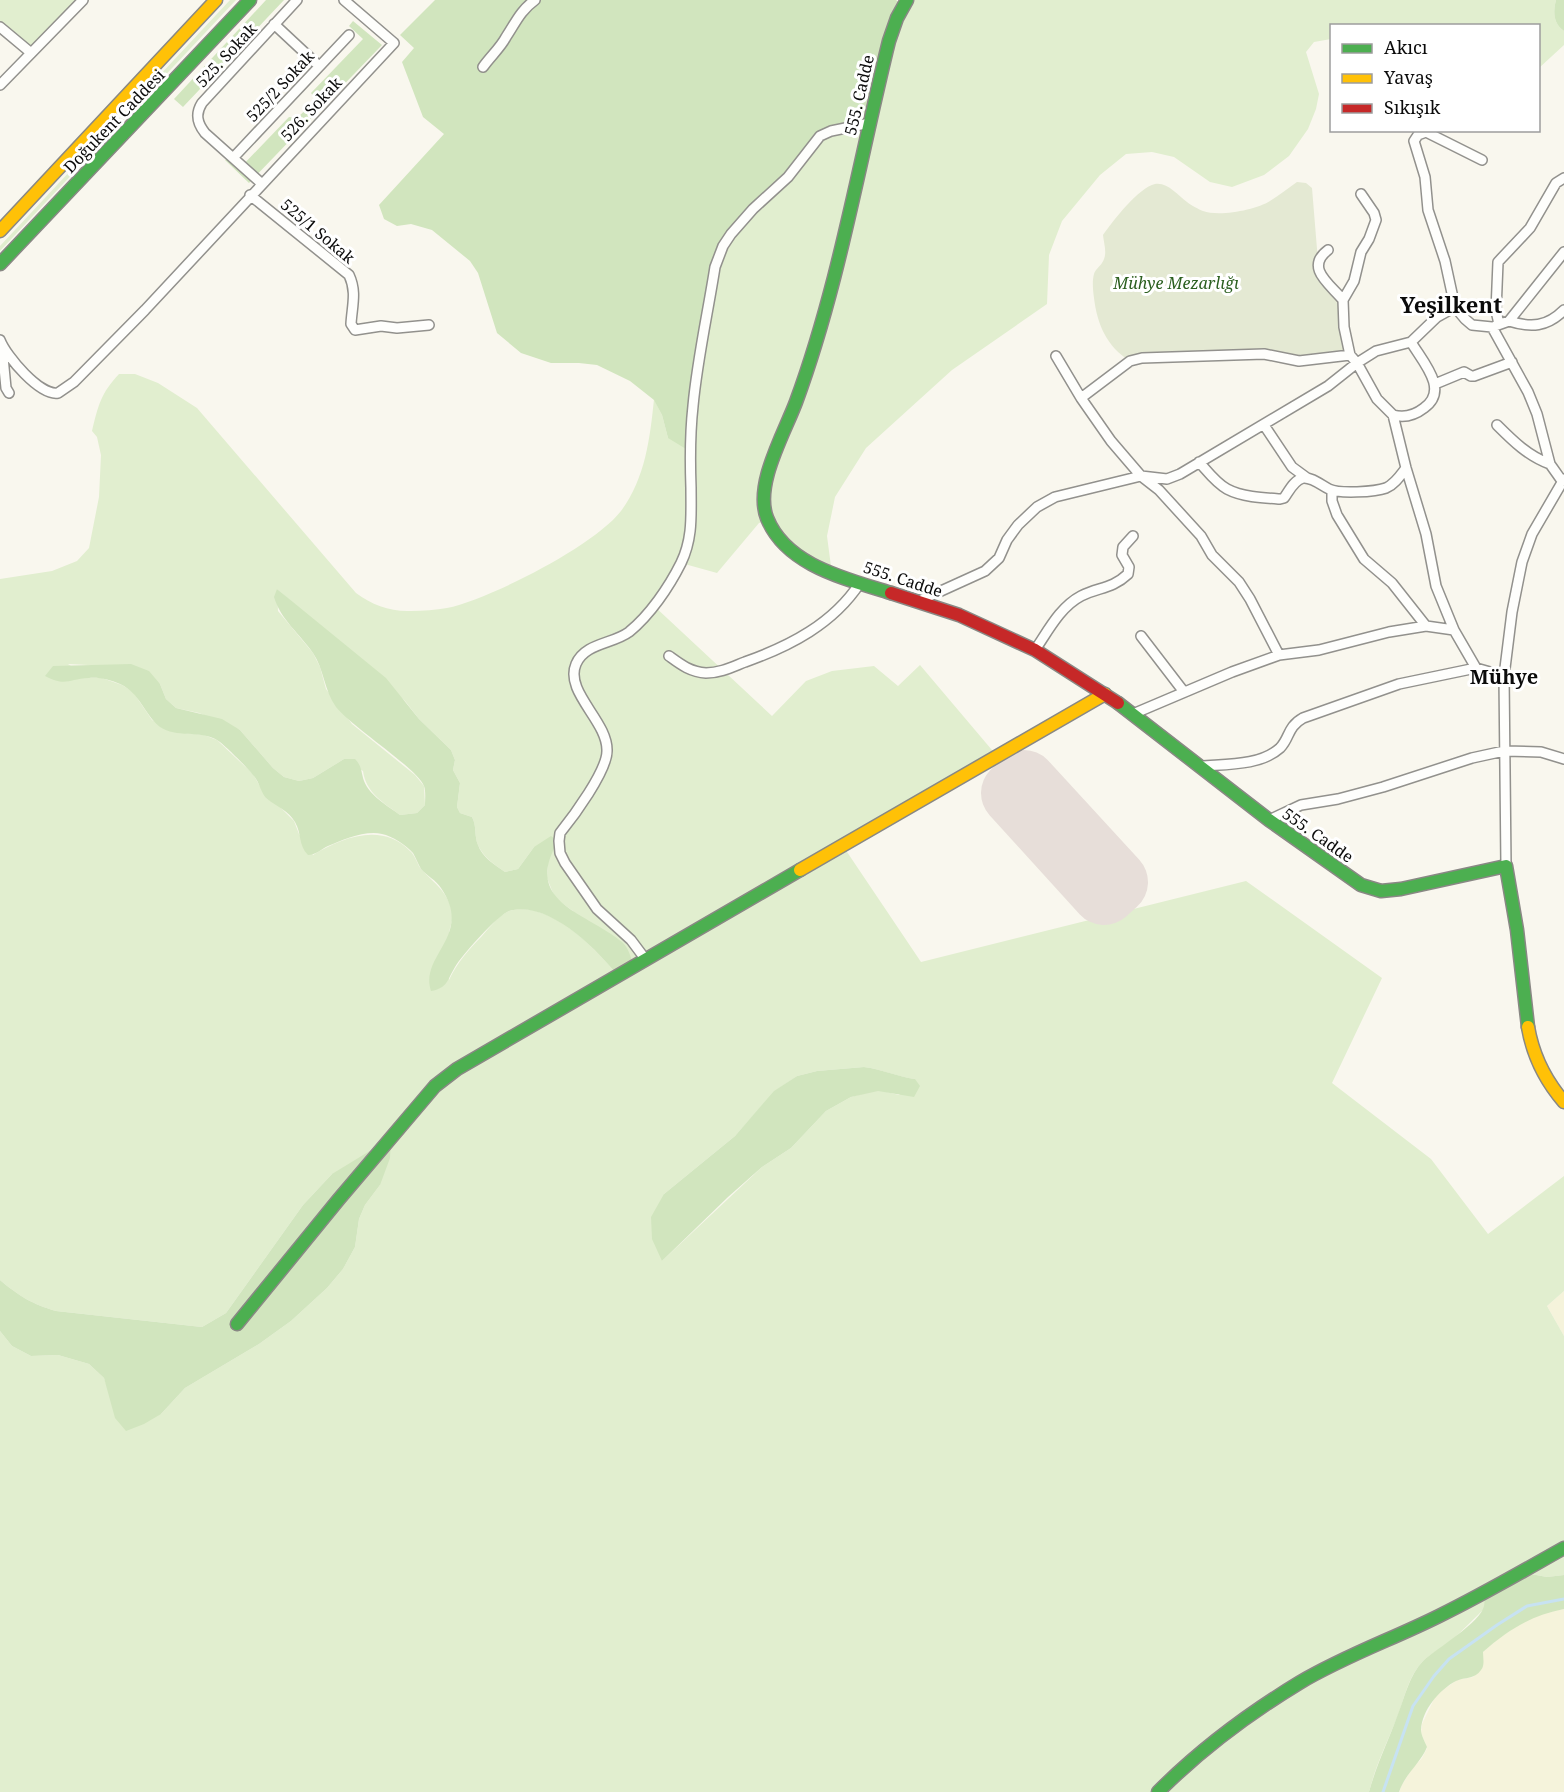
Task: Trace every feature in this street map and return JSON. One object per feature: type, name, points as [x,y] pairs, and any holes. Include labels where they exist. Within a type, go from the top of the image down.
[{"type":"street","points":[[0,85],[83,0]]},
{"type":"street","name":"Doğukent Caddesi","points":[[0,231],[216,0]]},
{"type":"street","name":"Doğukent Caddesi","points":[[0,264],[250,0]]},
{"type":"street","name":"525. Sokak","points":[[261,183],[202,129],[197,116],[199,108],[297,0]]},
{"type":"street","name":"526. Sokak","points":[[1,342],[25,374],[46,392],[54,394],[74,382],[394,43],[344,0]]},
{"type":"street","points":[[483,67],[506,39],[513,23],[526,6],[535,0]]},
{"type":"street","name":"555. Cadde","points":[[908,0],[897,18],[889,41],[826,307],[807,372],[767,478],[763,500],[767,521],[775,536],[796,555],[832,574],[959,615],[1035,650],[1133,714],[1269,820],[1361,885],[1381,891],[1401,889],[1506,866]]},
{"type":"street","points":[[274,24],[319,66]]},
{"type":"street","points":[[0,27],[30,52]]},
{"type":"street","name":"525/2 Sokak","points":[[233,158],[349,35]]},
{"type":"street","points":[[646,960],[631,940],[597,909],[560,853],[560,833],[601,770],[607,753],[606,738],[579,693],[574,678],[575,665],[581,656],[591,649],[627,633],[639,622],[664,590],[681,562],[690,537],[693,516],[690,452],[693,405],[715,267],[723,246],[753,209],[788,177],[820,136],[831,131],[870,123]]},
{"type":"street","points":[[1482,160],[1426,132],[1418,135],[1414,141],[1425,177],[1428,210],[1455,307],[1464,319],[1472,325],[1495,326],[1509,321],[1564,252]]},
{"type":"street","points":[[1564,178],[1556,183],[1530,228],[1498,262],[1495,326],[1537,414],[1550,464],[1563,480],[1532,534],[1522,562],[1512,612],[1504,676],[1504,752],[1506,866],[1515,915],[1522,998],[1531,1044],[1539,1067],[1547,1082],[1564,1102]]},
{"type":"street","points":[[1361,194],[1376,220],[1374,229],[1361,252],[1354,281],[1343,300],[1344,327],[1354,359],[1377,399],[1393,415],[1400,417],[1412,415],[1430,405],[1435,395],[1435,384],[1429,369],[1411,342]]},
{"type":"street","name":"525/1 Sokak","points":[[250,195],[349,276],[354,285],[351,324],[355,330],[381,326],[397,328],[429,325]]},
{"type":"street","points":[[1328,250],[1321,255],[1318,261],[1319,269],[1324,280],[1343,300]]},
{"type":"street","points":[[1081,398],[1130,361],[1142,358],[1264,354],[1299,361],[1354,359],[1411,342],[1437,317],[1455,307]]},
{"type":"street","points":[[1509,321],[1532,326],[1543,324],[1555,319],[1564,310]]},
{"type":"street","points":[[1,342],[6,388],[9,393]]},
{"type":"street","points":[[1056,356],[1081,398],[1111,441],[1141,476],[1159,490],[1201,536],[1212,555],[1239,582],[1279,655]]},
{"type":"street","points":[[919,601],[985,571],[999,558],[1007,540],[1018,525],[1037,507],[1055,497],[1141,476],[1167,479],[1328,386],[1354,359]]},
{"type":"street","points":[[1435,384],[1464,372],[1471,376],[1512,362]]},
{"type":"street","points":[[1393,415],[1426,534],[1436,586],[1454,630],[1476,668]]},
{"type":"street","points":[[1264,425],[1292,467],[1307,478],[1332,490],[1369,491],[1385,488],[1396,481],[1406,468]]},
{"type":"street","points":[[1497,426],[1522,449],[1550,464]]},
{"type":"street","points":[[1199,462],[1217,482],[1227,489],[1267,498],[1284,498],[1295,483],[1307,478]]},
{"type":"street","points":[[1332,490],[1332,501],[1337,515],[1364,559],[1392,583],[1426,626]]},
{"type":"street","points":[[1035,650],[1068,604],[1083,595],[1107,588],[1128,574],[1129,567],[1122,555],[1123,547],[1133,536]]},
{"type":"street","points":[[669,656],[684,668],[705,673],[720,671],[767,655],[799,639],[830,617],[846,602],[860,583]]},
{"type":"street","points":[[1133,714],[1279,655],[1319,650],[1389,632],[1426,626],[1454,630]]},
{"type":"street","points":[[1141,636],[1184,692]]},
{"type":"street","points":[[1201,766],[1244,762],[1268,756],[1281,747],[1295,722],[1399,684],[1476,668],[1504,676]]},
{"type":"street","points":[[237,1324],[435,1086],[457,1069],[1105,694]]},
{"type":"street","points":[[1269,820],[1301,805],[1372,790],[1472,758],[1504,752],[1541,752],[1564,759]]},
{"type":"street","points":[[1158,1792],[1189,1761],[1299,1683],[1439,1616],[1564,1548]]},
{"type":"shaded area","points":[[1564,1291],[1564,1336],[1547,1306]]},
{"type":"shaded area","points":[[1564,1609],[1564,1792],[1399,1792],[1427,1748],[1421,1733],[1422,1724],[1436,1695],[1457,1680],[1473,1677],[1483,1661],[1483,1652],[1500,1637],[1524,1621],[1543,1613]]},
{"type":"green space","points":[[0,0],[83,0],[30,52],[0,27]]},
{"type":"green space","points":[[230,0],[236,0],[0,251],[0,246]]},
{"type":"green space","points":[[266,0],[284,0],[183,107],[174,99]]},
{"type":"green space","points":[[435,0],[896,0],[904,6],[870,123],[820,136],[731,234],[715,267],[691,452],[668,438],[662,415],[654,400],[630,381],[597,365],[551,363],[521,353],[497,333],[478,273],[470,261],[432,230],[411,224],[397,226],[384,219],[379,205],[444,134],[423,117],[402,62],[414,48],[400,35]]},
{"type":"green space","points":[[907,0],[1556,0],[1555,17],[1564,31],[1564,45],[1540,67],[1540,24],[1330,24],[1330,39],[1314,42],[1306,52],[1319,94],[1308,129],[1289,156],[1264,175],[1232,187],[1210,182],[1174,157],[1152,152],[1126,154],[1100,175],[1062,221],[1049,255],[1047,304],[952,370],[866,448],[835,497],[827,536],[832,574],[812,565],[767,521],[759,523],[717,573],[681,563],[653,605],[772,716],[806,681],[832,671],[874,666],[898,686],[920,665],[997,756],[843,846],[921,962],[1246,881],[1382,978],[1332,1083],[1431,1159],[1488,1234],[1564,1176],[1564,1291],[1547,1306],[1564,1336],[1564,1575],[1547,1577],[1520,1572],[1452,1640],[1423,1661],[1408,1687],[1369,1792],[0,1792],[0,1331],[12,1346],[31,1356],[58,1355],[89,1364],[104,1378],[111,1396],[161,1414],[185,1388],[259,1344],[291,1321],[327,1288],[343,1269],[355,1247],[359,1219],[365,1205],[380,1185],[332,1174],[303,1205],[226,1313],[202,1327],[56,1311],[26,1299],[0,1280],[0,579],[52,571],[77,561],[89,548],[99,497],[101,455],[97,437],[92,431],[101,400],[119,374],[135,374],[158,383],[197,408],[356,593],[382,607],[404,611],[447,608],[466,603],[514,583],[588,540],[608,525],[621,511],[636,486],[648,444],[654,399],[662,415],[668,438],[693,405],[723,246]],"holes":[[[277,589],[405,701],[419,719],[451,750],[455,760],[453,770],[460,783],[457,807],[460,813],[472,817],[478,845],[483,853],[505,872],[518,869],[534,847],[556,845],[548,859],[547,878],[555,898],[573,911],[618,976],[570,928],[539,912],[524,909],[509,911],[498,919],[472,946],[449,980],[448,945],[453,917],[450,904],[444,893],[420,868],[410,851],[388,837],[362,835],[324,848],[313,855],[299,834],[294,821],[277,804],[267,799],[253,774],[217,740],[204,735],[175,732],[152,720],[133,692],[122,685],[102,678],[89,678],[68,664],[108,666],[160,684],[166,699],[176,708],[199,713],[240,730],[273,768],[284,777],[299,781],[313,778],[344,759],[363,771],[368,785],[377,797],[400,815],[417,813],[425,805],[424,786],[415,775],[352,724],[326,689],[320,667],[313,653],[278,611]],[[864,1067],[915,1079],[899,1095],[879,1090],[868,1092],[851,1097],[826,1111],[791,1148],[762,1167],[662,1261],[664,1194],[735,1136],[775,1091],[797,1076],[817,1071]]]},
{"type":"green space","points":[[1556,0],[1564,0],[1564,31],[1555,17]]},
{"type":"green space","points":[[353,21],[382,45],[249,183],[225,160],[227,159],[240,168],[289,117],[297,118],[316,100],[311,93],[363,39],[349,26]]},
{"type":"green space","name":"Mühye Mezarlığı","points":[[1297,182],[1306,183],[1312,188],[1318,261],[1343,300],[1350,355],[1299,361],[1277,355],[1130,361],[1115,349],[1104,334],[1095,308],[1093,277],[1105,256],[1103,235],[1141,191],[1155,184],[1164,185],[1203,211],[1228,213],[1264,204]]},
{"type":"green space","points":[[277,589],[386,678],[419,719],[451,750],[455,760],[453,770],[460,783],[457,807],[460,813],[472,817],[477,842],[486,857],[505,872],[518,869],[534,847],[551,836],[555,839],[556,845],[548,865],[548,881],[554,894],[578,914],[622,942],[628,950],[634,967],[618,976],[584,940],[570,929],[539,912],[524,909],[509,911],[497,920],[465,954],[444,986],[431,991],[429,978],[432,966],[444,944],[452,919],[450,905],[439,885],[421,869],[413,853],[407,847],[386,835],[368,833],[308,855],[292,818],[267,799],[254,776],[217,740],[203,735],[173,732],[160,727],[127,688],[116,683],[93,678],[63,682],[45,676],[53,666],[131,664],[149,671],[160,684],[166,699],[176,708],[222,719],[240,730],[273,768],[284,777],[299,781],[313,778],[344,759],[355,759],[370,791],[380,800],[400,815],[417,813],[425,805],[424,786],[410,769],[336,707],[317,659],[277,605],[274,597]]},
{"type":"green space","points":[[864,1067],[915,1079],[920,1086],[914,1097],[878,1091],[851,1097],[826,1111],[791,1148],[762,1167],[662,1261],[652,1239],[651,1217],[664,1194],[735,1136],[774,1091],[797,1076],[817,1071]]},
{"type":"green space","points":[[391,1138],[390,1158],[380,1185],[365,1205],[359,1219],[355,1247],[343,1269],[327,1288],[291,1321],[259,1344],[185,1388],[161,1414],[144,1424],[126,1431],[115,1418],[104,1378],[89,1364],[58,1355],[31,1356],[12,1346],[0,1331],[0,1280],[26,1299],[56,1311],[202,1327],[226,1313],[303,1205],[332,1174]]},
{"type":"green space","points":[[1520,1572],[1547,1577],[1564,1575],[1564,1609],[1541,1615],[1521,1624],[1483,1652],[1483,1666],[1479,1673],[1456,1681],[1432,1701],[1424,1715],[1421,1730],[1427,1747],[1399,1792],[1369,1792],[1408,1686],[1418,1667],[1475,1620],[1484,1606],[1484,1592]]},
{"type":"waterway","points":[[1383,1792],[1413,1706],[1449,1659],[1527,1606],[1564,1599]]},
{"type":"runway","points":[[1024,783],[1115,882],[1104,892],[1014,793],[1024,783]]},
{"type":"traffic: fast","points":[[0,264],[250,0]]},
{"type":"traffic: fast","points":[[891,593],[837,576],[803,559],[788,548],[776,534],[767,518],[764,490],[772,460],[811,358],[836,268],[889,41],[897,18],[907,0]]},
{"type":"traffic: fast","points":[[1118,703],[1269,820],[1361,885],[1381,891],[1401,889],[1506,866],[1517,930],[1528,1027]]},
{"type":"traffic: fast","points":[[237,1324],[435,1086],[457,1069],[800,870]]},
{"type":"traffic: fast","points":[[1158,1792],[1225,1733],[1299,1683],[1333,1664],[1455,1608],[1564,1548]]},
{"type":"traffic: slow","points":[[0,231],[216,0]]},
{"type":"traffic: slow","points":[[800,870],[1105,694]]},
{"type":"traffic: slow","points":[[1528,1027],[1541,1067],[1564,1102]]},
{"type":"traffic: jam","points":[[891,593],[959,615],[1035,650],[1118,703]]},
{"type":"district","name":"Yeşilkent","points":[[1451,304]]},
{"type":"district","name":"Mühye","points":[[1504,676]]}]
